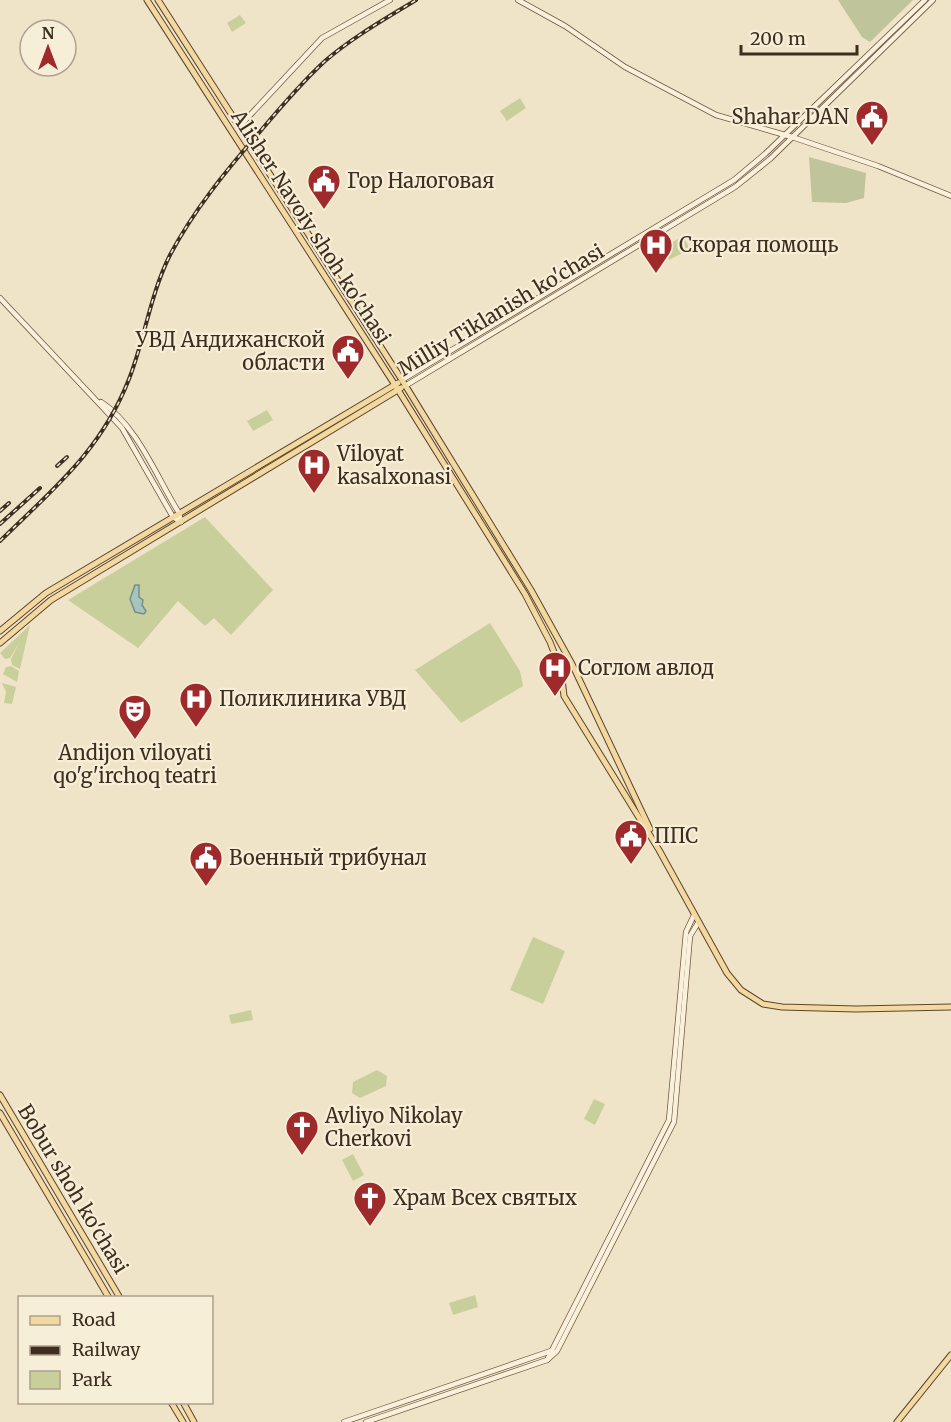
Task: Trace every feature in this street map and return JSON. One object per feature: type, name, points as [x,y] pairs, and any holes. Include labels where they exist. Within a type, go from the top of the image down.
[{"type":"main road","name":"Alisher Navoiy shoh ko'chasi","points":[[147,0],[396,387],[525,594],[550,642],[561,670],[564,696],[659,850]]},
{"type":"main road","points":[[239,127],[322,38],[390,0]]},
{"type":"main road","points":[[518,0],[565,26],[625,67],[716,115],[792,136],[878,166],[951,196]]},
{"type":"main road","name":"Milliy Tiklanish ko'chasi","points":[[689,211],[734,180],[925,0]]},
{"type":"main road","name":"Milliy Tiklanish ko'chasi","points":[[0,631],[46,593],[689,211],[735,187],[792,136],[933,0]]},
{"type":"main road","name":"Alisher Navoiy shoh ko'chasi","points":[[158,1],[403,383],[531,590],[573,666],[659,850]]},
{"type":"main road","points":[[152,7],[158,1]]},
{"type":"main road","points":[[181,52],[188,47]]},
{"type":"main road","points":[[0,298],[99,400],[126,423],[180,522]]},
{"type":"main road","name":"Milliy Tiklanish ko'chasi","points":[[0,643],[51,600],[396,387]]},
{"type":"main road","points":[[435,450],[441,447]]},
{"type":"main road","points":[[525,594],[531,590]]},
{"type":"main road","points":[[659,850],[698,923],[737,986],[750,998],[763,1004],[856,1009],[951,1007]]},
{"type":"main road","points":[[618,1226],[669,1120],[686,932],[694,915]]},
{"type":"main road","points":[[366,1422],[550,1359],[674,1122],[690,936],[698,923]]},
{"type":"main road","name":"Bobur shoh ko'chasi","points":[[0,1095],[119,1296]]},
{"type":"main road","name":"Bobur shoh ko'chasi","points":[[0,1113],[108,1296]]},
{"type":"main road","points":[[344,1422],[359,1419],[554,1351]]},
{"type":"main road","points":[[897,1422],[951,1355]]},
{"type":"main road","points":[[172,1404],[183,1422]]},
{"type":"main road","points":[[184,1404],[194,1422]]},
{"type":"green space","points":[[838,0],[913,0],[870,42],[862,37]]},
{"type":"green space","points":[[240,15],[246,23],[232,32],[227,23]]},
{"type":"green space","points":[[520,98],[526,108],[507,121],[500,111]]},
{"type":"green space","points":[[809,157],[866,173],[864,198],[846,203],[812,202]]},
{"type":"green space","points":[[683,236],[690,249],[669,260],[662,248]]},
{"type":"green space","points":[[267,410],[273,420],[253,431],[247,421]]},
{"type":"green space","points":[[205,517],[273,590],[231,635],[214,618],[205,626],[178,601],[138,648],[68,600]]},
{"type":"green space","points":[[490,623],[520,671],[523,686],[461,723],[415,670]]},
{"type":"green space","points":[[30,625],[20,669],[12,665],[11,659],[19,643],[10,658],[5,659],[0,653]]},
{"type":"green space","points":[[11,666],[19,671],[17,682],[3,674],[6,667]]},
{"type":"green space","points":[[2,683],[16,687],[12,704],[4,703],[6,692]]},
{"type":"green space","points":[[533,937],[565,951],[543,1004],[510,990]]},
{"type":"green space","points":[[251,1010],[253,1020],[231,1024],[229,1015]]},
{"type":"green space","points":[[377,1070],[387,1076],[386,1086],[360,1098],[352,1093],[353,1082]]},
{"type":"green space","points":[[594,1099],[605,1104],[595,1125],[584,1119]]},
{"type":"green space","points":[[353,1154],[364,1175],[353,1181],[342,1160]]},
{"type":"green space","points":[[475,1295],[478,1307],[453,1315],[449,1303]]},
{"type":"water","points":[[135,585],[139,585],[139,597],[143,600],[142,605],[146,611],[144,614],[135,612],[130,599]]},
{"type":"railway","points":[[0,541],[74,468],[90,448],[118,404],[129,379],[163,270],[179,238],[211,192],[282,106],[325,61],[358,36],[416,0]]},
{"type":"railway","points":[[57,466],[67,457]]},
{"type":"railway","points":[[0,524],[40,488]]},
{"type":"railway","points":[[0,511],[9,503]]},
{"type":"place","name":"Shahar DAN","points":[[872,146]]},
{"type":"place","name":"Гор Налоговая","points":[[324,210]]},
{"type":"place","name":"Скорая помощь","points":[[656,274]]},
{"type":"place","name":"УВД Андижанской области","points":[[348,380]]},
{"type":"place","name":"Viloyat kasalxonasi","points":[[314,494]]},
{"type":"place","name":"Соглом авлод","points":[[555,697]]},
{"type":"place","name":"Поликлиника УВД","points":[[196,728]]},
{"type":"place","name":"Andijon viloyati qo'g'irchoq teatri","points":[[135,740]]},
{"type":"place","name":"ППС","points":[[631,865]]},
{"type":"place","name":"Военный трибунал","points":[[206,887]]},
{"type":"place","name":"Avliyo Nikolay Cherkovi","points":[[302,1156]]},
{"type":"place","name":"Храм Всех святых","points":[[370,1227]]}]
